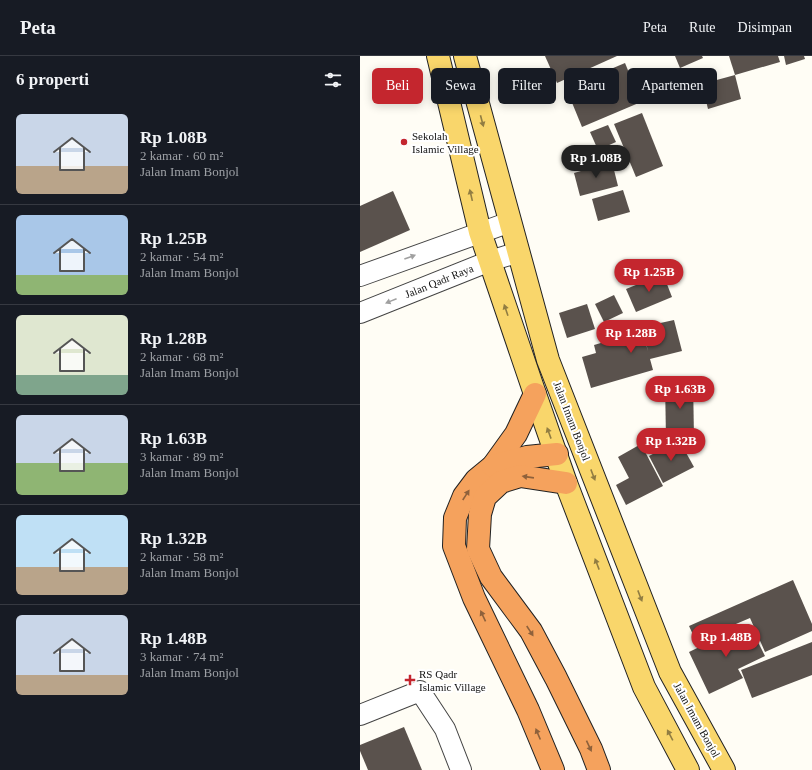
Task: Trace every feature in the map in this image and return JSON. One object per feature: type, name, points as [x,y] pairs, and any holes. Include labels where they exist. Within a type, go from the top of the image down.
[{"type":"highway","points":[[535,394],[516,434],[493,466],[476,480],[464,496],[455,518],[454,546],[474,598],[528,710],[553,770]]},
{"type":"highway","points":[[493,466],[527,457],[556,454]]},
{"type":"highway","points":[[566,483],[520,476],[501,482],[485,497],[480,514],[478,550],[491,577],[534,638],[560,686],[591,749],[599,770]]},
{"type":"main road","points":[[438,56],[480,232],[566,483],[644,687],[688,770]]},
{"type":"main road","name":"Jalan Imam Bonjol","points":[[465,56],[548,360],[670,672],[724,770]]},
{"type":"street","points":[[360,276],[510,222]]},
{"type":"street","name":"Jalan Qadr Raya","points":[[360,313],[490,261],[519,252]]},
{"type":"street","points":[[360,714],[420,690],[445,729],[461,770]]},
{"type":"building","points":[[545,56],[617,56],[590,68],[564,68],[564,80],[557,83],[556,68],[550,68]]},
{"type":"building","points":[[675,56],[702,56],[703,58],[680,68]]},
{"type":"building","points":[[729,56],[778,56],[780,62],[735,75]]},
{"type":"building","points":[[784,56],[804,56],[805,59],[786,65]]},
{"type":"building","points":[[625,63],[627,68],[627,104],[636,104],[582,127],[573,104],[619,104],[619,68],[613,68]]},
{"type":"building","points":[[735,75],[741,99],[708,109],[707,104],[717,104],[717,80]]},
{"type":"building","points":[[642,113],[663,166],[636,177],[614,124]]},
{"type":"building","points":[[608,125],[616,142],[598,150],[590,132]]},
{"type":"building","points":[[612,162],[618,186],[580,196],[574,173]]},
{"type":"building","points":[[623,190],[630,212],[598,221],[592,199]]},
{"type":"building","points":[[393,191],[410,230],[360,252],[360,206]]},
{"type":"building","points":[[663,274],[672,297],[636,312],[626,289]]},
{"type":"building","points":[[614,295],[623,313],[604,322],[595,304]]},
{"type":"building","points":[[587,304],[595,329],[567,338],[559,313]]},
{"type":"building","points":[[674,320],[682,351],[650,359],[653,370],[591,388],[582,357],[596,353],[594,345],[642,331],[648,351],[642,327]]},
{"type":"building","points":[[693,380],[694,438],[666,439],[665,381]]},
{"type":"building","points":[[679,440],[694,467],[663,483],[649,456]]},
{"type":"building","points":[[641,444],[663,486],[626,505],[616,485],[629,478],[618,457]]},
{"type":"building","points":[[793,580],[812,624],[812,631],[765,652],[750,618],[696,641],[689,626]]},
{"type":"building","points":[[749,624],[765,656],[738,669],[743,678],[709,694],[689,652]]},
{"type":"building","points":[[812,642],[812,675],[752,698],[741,670]]},
{"type":"building","points":[[404,727],[422,770],[368,770],[360,751],[360,745]]},
{"type":"place","name":"Sekolah Islamic Village","points":[[404,142]]},
{"type":"place","name":"RS Qadr Islamic Village","points":[[410,680]]}]
